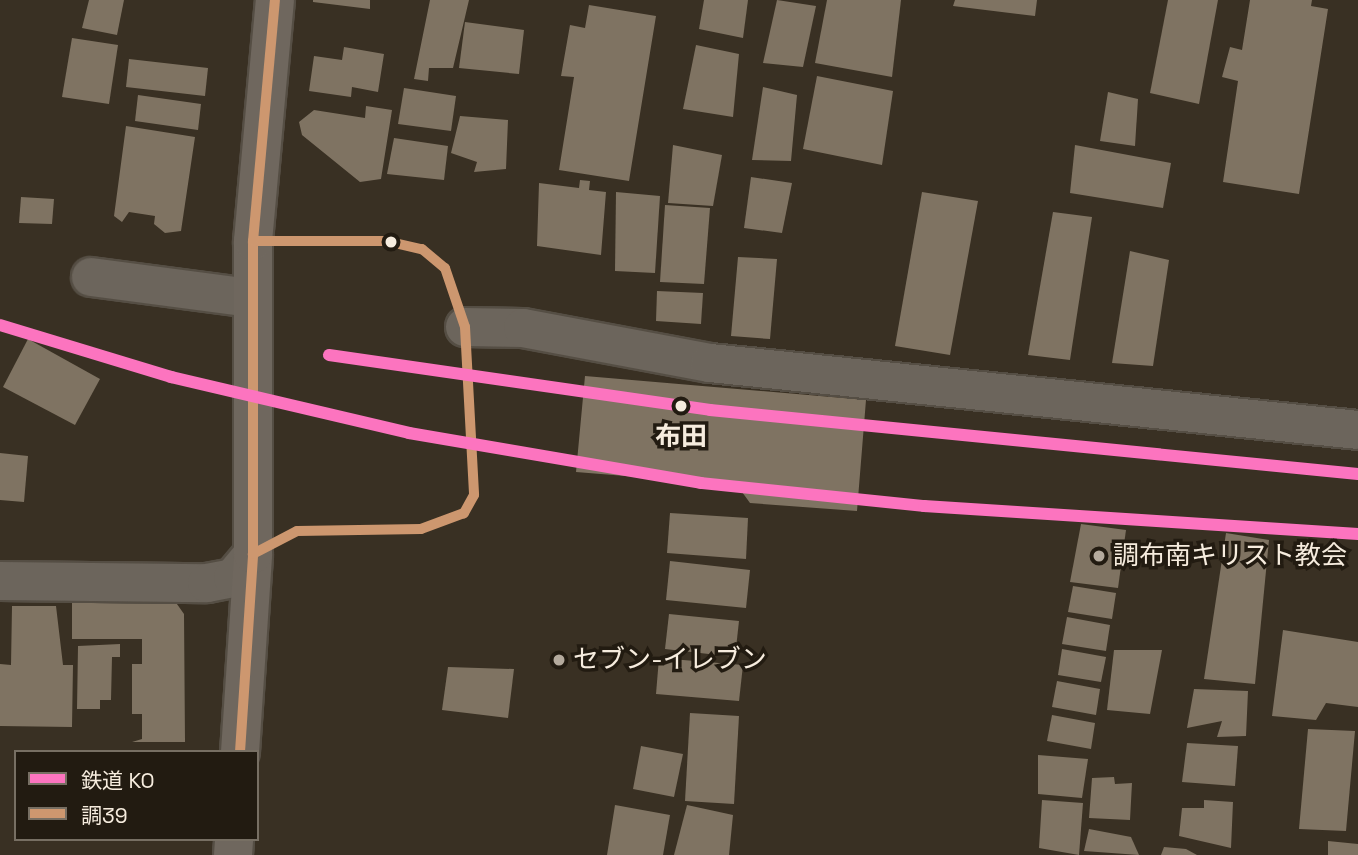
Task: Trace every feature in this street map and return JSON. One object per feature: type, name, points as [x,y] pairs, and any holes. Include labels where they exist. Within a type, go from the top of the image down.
[{"type":"street","points":[[240,750],[253,554],[251,298],[275,0]]},
{"type":"street","points":[[91,277],[251,298]]},
{"type":"street","points":[[465,327],[523,328],[710,363],[1358,430]]},
{"type":"street","points":[[0,581],[207,583],[233,578],[253,554]]},
{"type":"building","points":[[89,0],[124,0],[117,35],[82,28]]},
{"type":"building","points":[[370,0],[370,9],[313,2]]},
{"type":"building","points":[[430,0],[469,0],[453,68],[429,68],[428,81],[414,79]]},
{"type":"building","points":[[704,0],[748,0],[743,38],[699,29]]},
{"type":"building","points":[[777,0],[816,6],[803,67],[763,63]]},
{"type":"building","points":[[827,0],[901,0],[892,77],[815,63]]},
{"type":"building","points":[[955,0],[1037,0],[1035,16],[953,6]]},
{"type":"building","points":[[1168,0],[1218,0],[1199,104],[1150,93]]},
{"type":"building","points":[[1250,0],[1312,0],[1311,6],[1328,9],[1299,194],[1223,182],[1238,81],[1222,77],[1230,47],[1242,50]]},
{"type":"building","points":[[589,5],[656,16],[629,181],[559,170],[574,77],[561,76],[570,25],[585,28]]},
{"type":"building","points":[[465,22],[524,30],[519,74],[459,68]]},
{"type":"building","points":[[72,38],[118,45],[109,104],[62,97]]},
{"type":"building","points":[[696,45],[739,54],[733,117],[683,109]]},
{"type":"building","points":[[344,47],[384,54],[378,92],[352,87],[351,97],[309,91],[314,56],[342,60]]},
{"type":"building","points":[[129,59],[208,68],[205,96],[126,87]]},
{"type":"building","points":[[817,76],[893,91],[882,165],[803,149]]},
{"type":"building","points":[[763,87],[797,95],[791,161],[752,160]]},
{"type":"building","points":[[404,88],[456,96],[451,131],[398,124]]},
{"type":"building","points":[[1108,92],[1138,99],[1135,146],[1100,141]]},
{"type":"building","points":[[138,95],[201,104],[198,130],[135,121]]},
{"type":"building","points":[[366,106],[392,110],[381,179],[360,182],[302,135],[299,122],[314,110],[365,118]]},
{"type":"building","points":[[460,116],[508,120],[506,169],[474,172],[477,162],[451,153]]},
{"type":"building","points":[[126,126],[195,137],[181,231],[165,233],[154,224],[155,216],[129,212],[122,222],[114,216]]},
{"type":"building","points":[[394,138],[448,146],[444,180],[387,174]]},
{"type":"building","points":[[673,145],[722,155],[713,206],[668,203]]},
{"type":"building","points":[[1075,145],[1171,163],[1163,208],[1070,193]]},
{"type":"building","points":[[751,177],[792,183],[782,233],[744,228]]},
{"type":"building","points":[[580,180],[590,181],[589,190],[606,192],[601,255],[537,246],[539,183],[579,188]]},
{"type":"building","points":[[616,192],[660,196],[655,273],[615,271]]},
{"type":"building","points":[[922,192],[978,201],[950,355],[895,346]]},
{"type":"building","points":[[21,197],[54,199],[52,224],[19,223]]},
{"type":"building","points":[[665,205],[710,208],[704,284],[660,282]]},
{"type":"building","points":[[1053,212],[1092,217],[1070,360],[1028,355]]},
{"type":"building","points":[[1130,251],[1169,260],[1153,366],[1112,363]]},
{"type":"building","points":[[738,257],[777,259],[770,339],[731,336]]},
{"type":"building","points":[[657,291],[703,293],[701,324],[656,321]]},
{"type":"building","points":[[28,339],[100,379],[75,425],[3,387]]},
{"type":"building","points":[[585,376],[866,400],[857,511],[750,503],[737,485],[576,472]]},
{"type":"building","points":[[0,453],[28,456],[24,502],[0,500]]},
{"type":"building","points":[[670,513],[748,518],[746,559],[667,553]]},
{"type":"building","name":"調布南キリスト教会","points":[[1081,524],[1126,530],[1118,588],[1070,582]]},
{"type":"building","points":[[1226,533],[1269,540],[1255,684],[1204,679]]},
{"type":"building","points":[[670,561],[750,570],[746,608],[666,600]]},
{"type":"building","points":[[1073,586],[1116,593],[1112,619],[1068,612]]},
{"type":"building","points":[[72,597],[172,597],[184,614],[185,742],[132,742],[142,739],[142,714],[132,714],[132,664],[142,664],[142,639],[72,639]]},
{"type":"building","points":[[12,606],[56,606],[63,665],[73,665],[72,727],[0,726],[0,664],[11,665]]},
{"type":"building","points":[[669,614],[739,621],[735,657],[665,649]]},
{"type":"building","points":[[1067,617],[1110,625],[1106,651],[1062,644]]},
{"type":"building","points":[[1283,630],[1358,642],[1358,707],[1326,703],[1316,720],[1272,716]]},
{"type":"building","points":[[120,644],[120,657],[112,657],[111,700],[100,700],[100,709],[77,709],[78,646]]},
{"type":"building","points":[[1062,649],[1106,657],[1101,682],[1058,675]]},
{"type":"building","points":[[1114,650],[1162,650],[1150,714],[1107,710]]},
{"type":"building","points":[[659,658],[743,665],[739,701],[656,694]]},
{"type":"building","points":[[448,667],[514,669],[508,718],[442,710]]},
{"type":"building","points":[[1057,681],[1100,689],[1096,715],[1052,707]]},
{"type":"building","points":[[1194,689],[1248,691],[1246,736],[1217,737],[1222,721],[1187,728]]},
{"type":"building","points":[[690,713],[739,716],[734,804],[685,801]]},
{"type":"building","points":[[1052,715],[1095,723],[1091,749],[1047,741]]},
{"type":"building","points":[[1308,729],[1355,731],[1346,831],[1299,829]]},
{"type":"building","points":[[1187,743],[1238,746],[1235,786],[1182,782]]},
{"type":"building","points":[[641,746],[683,754],[674,797],[633,789]]},
{"type":"building","points":[[1038,755],[1088,759],[1082,798],[1038,794]]},
{"type":"building","points":[[1114,777],[1115,784],[1132,783],[1130,820],[1089,818],[1092,778]]},
{"type":"building","points":[[1042,800],[1083,803],[1079,855],[1039,848]]},
{"type":"building","points":[[1204,800],[1233,802],[1231,848],[1179,836],[1182,808],[1204,808]]},
{"type":"building","points":[[615,805],[670,815],[663,855],[607,855]]},
{"type":"building","points":[[687,805],[733,815],[729,855],[674,855]]},
{"type":"building","points":[[1089,829],[1131,837],[1139,855],[1084,851]]},
{"type":"building","points":[[1328,841],[1358,844],[1358,855],[1328,855]]},
{"type":"building","points":[[1164,847],[1186,849],[1197,855],[1161,855]]},
{"type":"rail line","name":"KO","points":[[0,325],[171,377],[409,433],[701,483],[924,506],[1358,534]]},
{"type":"rail line","name":"KO","points":[[329,355],[710,410],[1358,474]]},
{"type":"transit line","name":"調39","points":[[240,750],[253,554],[253,241],[275,0]]},
{"type":"transit line","name":"調39","points":[[253,241],[386,241],[422,249],[445,268],[465,327],[474,495],[464,513],[421,529],[297,531],[253,554]]},
{"type":"place","name":"布田","points":[[681,406]]},
{"type":"place","name":"調布南キリスト教会","points":[[1099,556]]},
{"type":"place","name":"セブン-イレブン","points":[[559,660]]}]
